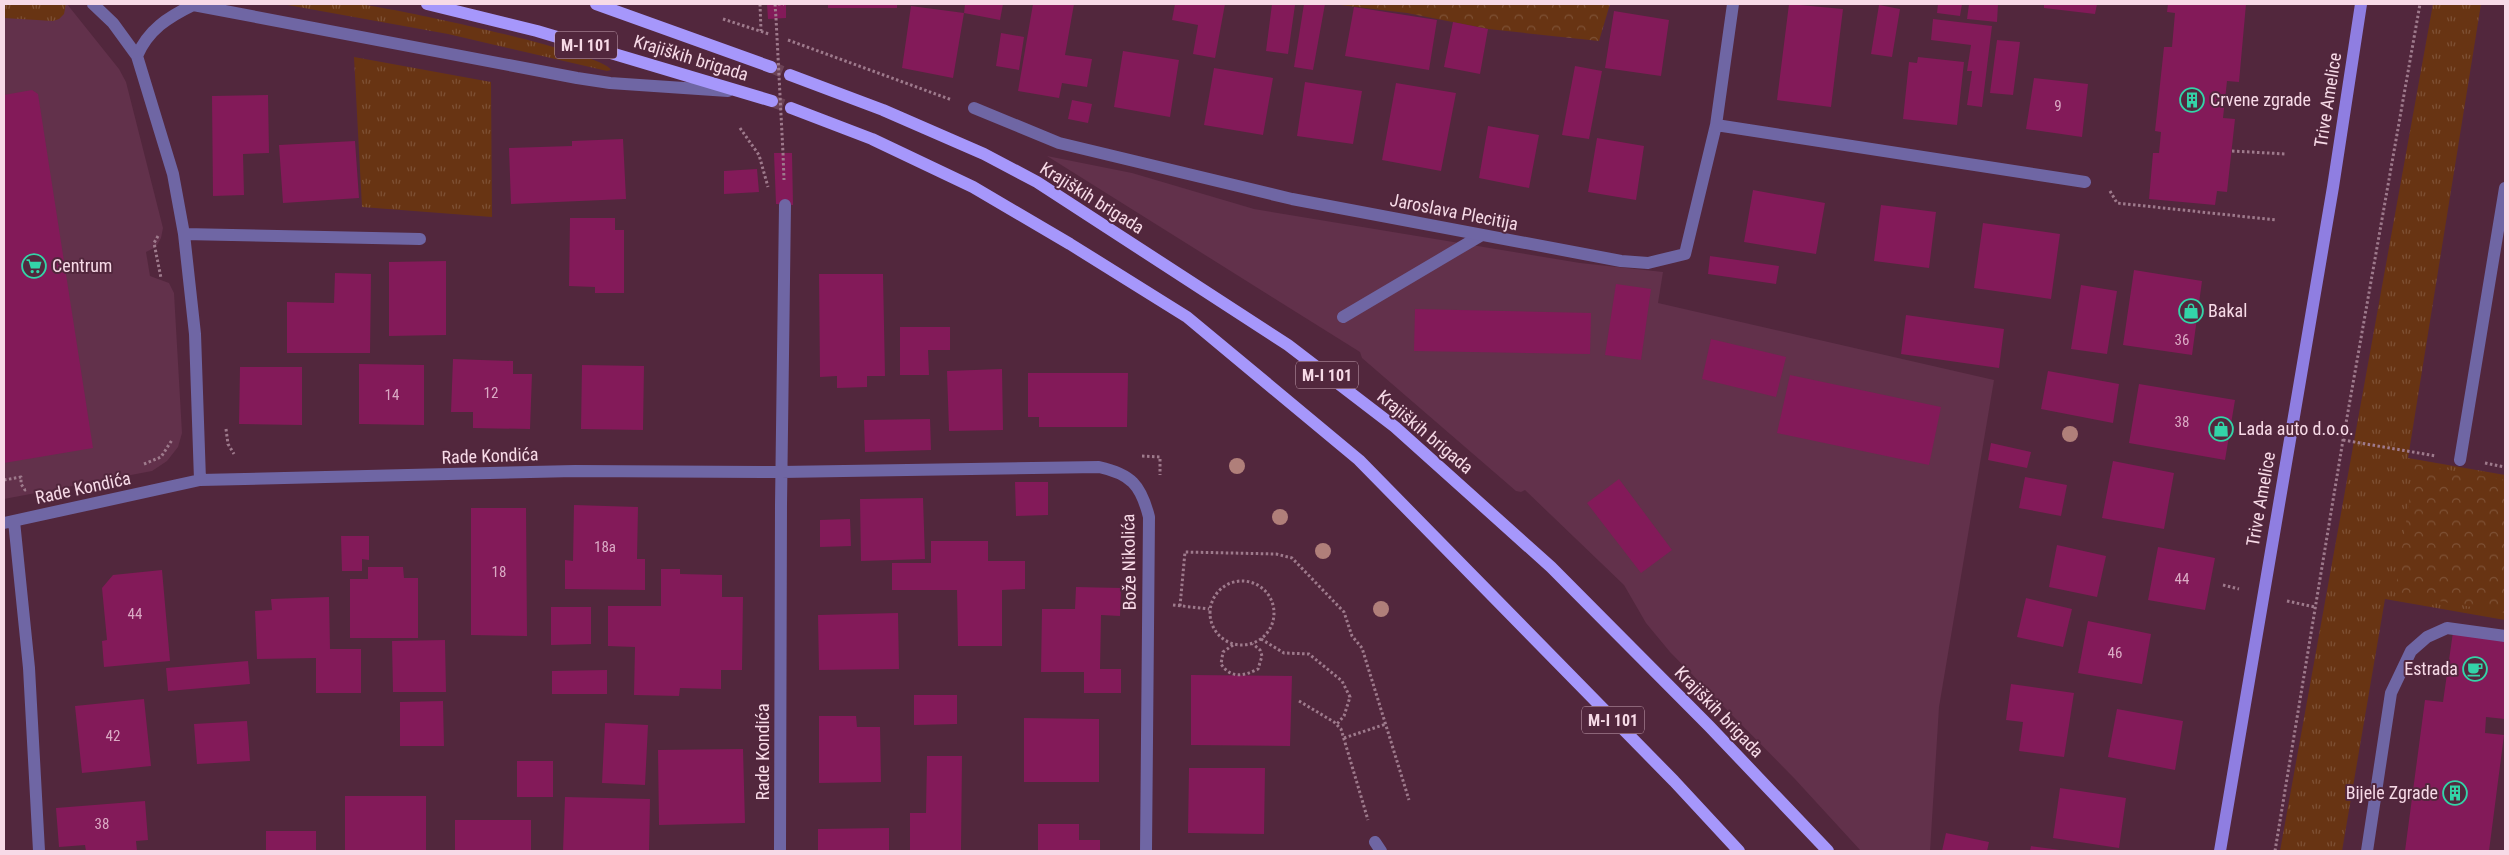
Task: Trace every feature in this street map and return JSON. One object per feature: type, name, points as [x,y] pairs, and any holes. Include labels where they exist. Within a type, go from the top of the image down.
[{"type":"main road","name":"Krajiških brigada","points":[[426,4],[537,31],[772,101]]},
{"type":"main road","name":"Krajiških brigada","points":[[596,4],[771,67]]},
{"type":"main road","name":"Trive Amelice","points":[[2220,851],[2333,187],[2361,4]]},
{"type":"main road","name":"Krajiških brigada","points":[[790,74],[883,110],[984,154],[1030,178],[1288,345],[1396,427],[1550,567],[1709,726],[1828,851]]},
{"type":"main road","name":"M-I 101","points":[[791,108],[872,139],[973,186],[1086,253],[1187,317],[1359,460],[1739,851]]},
{"type":"street","points":[[93,4],[113,23],[137,56],[173,174],[184,234],[195,334],[200,480]]},
{"type":"street","points":[[137,56],[142,42],[154,30],[190,4],[577,78],[610,83],[652,84],[744,93]]},
{"type":"street","name":"Jaroslava Plecitija","points":[[974,108],[1060,143],[1292,199],[1480,236],[1621,261],[1648,262],[1685,254],[1716,124],[1734,4]]},
{"type":"street","points":[[1716,124],[2084,182]]},
{"type":"street","points":[[2460,460],[2505,188]]},
{"type":"street","name":"Rade Kondića","points":[[780,851],[781,472],[786,205]]},
{"type":"street","points":[[184,234],[420,239]]},
{"type":"street","points":[[1343,317],[1480,236]]},
{"type":"street","name":"Bože Nikolića","points":[[781,472],[1099,468],[1117,471],[1128,476],[1145,501],[1149,517],[1146,851]]},
{"type":"street","name":"Rade Kondića","points":[[9,522],[200,480],[575,471],[781,472]]},
{"type":"street","points":[[9,522],[29,668],[39,851]]},
{"type":"street","points":[[2368,851],[2391,693],[2411,651],[2426,637],[2447,628],[2505,636]]},
{"type":"path","points":[[760,4],[761,31]]},
{"type":"path","points":[[783,153],[776,18],[777,4],[784,4]]},
{"type":"path","points":[[2275,851],[2343,440],[2420,4]]},
{"type":"path","points":[[723,19],[769,34]]},
{"type":"path","points":[[788,40],[974,108]]},
{"type":"path","points":[[740,128],[759,154],[770,196]]},
{"type":"path","points":[[2232,151],[2286,154]]},
{"type":"path","points":[[2109,189],[2117,204],[2276,220]]},
{"type":"path","points":[[159,233],[154,243],[162,281]]},
{"type":"path","points":[[225,424],[228,444],[240,459]]},
{"type":"path","points":[[139,466],[161,457],[174,436]]},
{"type":"path","points":[[2343,440],[2460,460]]},
{"type":"path","points":[[1132,456],[1160,456],[1159,481]]},
{"type":"path","points":[[4,480],[21,477],[21,484],[25,490],[32,489]]},
{"type":"path","points":[[1180,606],[1185,552],[1276,554],[1292,558],[1344,612],[1352,636],[1362,648],[1409,800]]},
{"type":"path","points":[[1244,580],[1262,586],[1273,602],[1274,612],[1269,630],[1261,638],[1253,644],[1234,644],[1224,640],[1217,634],[1212,625],[1210,609],[1213,596],[1226,584],[1244,580]]},
{"type":"path","points":[[1148,602],[1210,609]]},
{"type":"path","points":[[1261,638],[1284,653],[1308,654],[1342,682],[1350,698],[1344,716],[1337,724]]},
{"type":"path","points":[[1234,644],[1223,652],[1221,664],[1230,673],[1241,676],[1258,669],[1261,664],[1260,650],[1253,644]]},
{"type":"path","points":[[1299,701],[1337,724],[1344,738],[1378,846]]},
{"type":"path","points":[[1344,738],[1386,724]]},
{"type":"shaded area","points":[[4,4],[67,4],[119,69],[126,82],[163,228],[161,238],[156,247],[146,252],[150,276],[169,283],[174,293],[182,433],[178,447],[167,461],[152,471],[4,499]]},
{"type":"shaded area","points":[[1047,156],[1132,173],[1254,209],[1580,263],[1663,272],[1658,303],[1994,380],[1939,707],[1930,851],[1861,851],[1794,778],[1670,652],[1646,623],[1624,585],[1525,490],[1521,492],[1516,491],[1362,358],[1360,352]]},
{"type":"green space","points":[[349,3],[409,13],[535,42],[599,62],[611,70],[607,71],[448,34],[282,4]]},
{"type":"green space","points":[[4,4],[66,4],[64,14],[59,19],[53,21],[4,18]]},
{"type":"green space","points":[[1332,4],[1610,4],[1599,41],[1488,29],[1407,13]]},
{"type":"green space","points":[[2433,4],[2481,4],[2408,458],[2505,475],[2505,620],[2385,599],[2342,851],[2280,851]]},
{"type":"green space","points":[[354,57],[491,82],[492,217],[362,207]]},
{"type":"green space","points":[[2415,464],[2505,480],[2505,613],[2395,593]]},
{"type":"building","points":[[767,4],[786,4],[786,18],[768,19]]},
{"type":"building","points":[[828,4],[897,4],[897,8],[828,8]]},
{"type":"building","points":[[965,4],[1003,4],[1000,20],[964,13]]},
{"type":"building","points":[[1033,4],[1074,4],[1065,55],[1092,59],[1087,87],[1062,83],[1059,98],[1018,91]]},
{"type":"building","points":[[1175,4],[1225,4],[1215,58],[1193,54],[1198,25],[1172,20]]},
{"type":"building","points":[[1272,4],[1295,5],[1288,54],[1266,51]]},
{"type":"building","points":[[1304,4],[1325,4],[1313,70],[1294,67]]},
{"type":"building","points":[[1789,4],[1843,9],[1831,107],[1777,100]]},
{"type":"building","points":[[1938,4],[1962,4],[1960,16],[1937,13]]},
{"type":"building","points":[[1969,4],[1998,4],[1997,22],[1967,19]]},
{"type":"building","points":[[2044,4],[2097,4],[2095,14],[2044,8]]},
{"type":"building","name":"Crvene zgrade","points":[[2168,4],[2246,4],[2239,82],[2227,81],[2223,118],[2235,119],[2227,192],[2217,191],[2215,205],[2149,199],[2153,153],[2159,153],[2161,132],[2155,131],[2164,47],[2172,47],[2175,13],[2167,12]]},
{"type":"building","points":[[1879,5],[1900,9],[1892,57],[1871,54]]},
{"type":"building","points":[[911,6],[964,13],[953,78],[902,68]]},
{"type":"building","points":[[1354,7],[1437,20],[1429,70],[1345,56]]},
{"type":"building","points":[[1614,11],[1669,20],[1661,76],[1605,68]]},
{"type":"building","points":[[1933,19],[1992,26],[1982,107],[1967,105],[1972,71],[1967,71],[1971,45],[1931,40]]},
{"type":"building","points":[[1453,22],[1488,29],[1480,74],[1444,67]]},
{"type":"building","points":[[1001,33],[1024,37],[1019,70],[996,66]]},
{"type":"building","points":[[1997,40],[2020,42],[2013,95],[1990,93]]},
{"type":"building","points":[[1123,51],[1179,60],[1170,117],[1114,107]]},
{"type":"building","points":[[1918,57],[1964,62],[1957,125],[1903,119],[1909,62],[1917,63]]},
{"type":"building","points":[[1575,66],[1602,71],[1589,139],[1562,135]]},
{"type":"building","points":[[1214,68],[1273,78],[1263,135],[1204,125]]},
{"type":"building","points":[[2034,78],[2088,84],[2082,137],[2026,129]]},
{"type":"building","points":[[1305,82],[1362,91],[1353,144],[1297,136]]},
{"type":"building","points":[[1396,83],[1456,93],[1441,171],[1382,160]]},
{"type":"building","name":"Centrum","points":[[32,90],[38,94],[93,448],[4,463],[4,95]]},
{"type":"building","points":[[268,95],[269,153],[243,154],[244,195],[213,196],[212,96]]},
{"type":"building","points":[[1072,100],[1092,104],[1088,123],[1068,119]]},
{"type":"building","points":[[1488,126],[1539,135],[1529,188],[1479,178]]},
{"type":"building","points":[[1597,138],[1644,146],[1636,200],[1588,192]]},
{"type":"building","points":[[623,139],[626,199],[511,204],[509,148],[572,146],[572,141]]},
{"type":"building","points":[[355,141],[359,198],[283,203],[279,145]]},
{"type":"building","points":[[774,153],[792,153],[793,205],[776,204]]},
{"type":"building","points":[[757,169],[759,192],[724,194],[724,171]]},
{"type":"building","points":[[1753,190],[1825,203],[1816,254],[1744,242]]},
{"type":"building","points":[[1881,205],[1936,212],[1929,268],[1874,261]]},
{"type":"building","points":[[570,218],[615,218],[615,230],[624,230],[624,293],[595,293],[595,287],[569,286]]},
{"type":"building","points":[[1983,223],[2060,234],[2051,299],[1974,288]]},
{"type":"building","points":[[1710,256],[1779,266],[1776,284],[1708,274]]},
{"type":"building","points":[[446,261],[446,335],[389,336],[389,262]]},
{"type":"building","points":[[2134,270],[2202,281],[2192,355],[2123,345]]},
{"type":"building","points":[[335,273],[371,274],[370,353],[287,353],[287,302],[334,303]]},
{"type":"building","points":[[819,274],[883,274],[885,376],[867,376],[867,387],[837,388],[837,376],[820,377]]},
{"type":"building","points":[[1616,284],[1651,289],[1641,360],[1605,355]]},
{"type":"building","points":[[2081,285],[2117,291],[2107,354],[2071,349]]},
{"type":"building","points":[[1415,309],[1591,313],[1590,354],[1414,351]]},
{"type":"building","points":[[1906,315],[2004,329],[1999,368],[1901,354]]},
{"type":"building","points":[[900,327],[950,327],[950,350],[928,350],[929,375],[900,375]]},
{"type":"building","points":[[1711,339],[1786,357],[1776,397],[1702,379]]},
{"type":"building","points":[[453,359],[513,361],[513,374],[532,374],[530,429],[473,428],[473,412],[451,412]]},
{"type":"building","points":[[359,364],[424,365],[424,425],[359,424]]},
{"type":"building","points":[[582,365],[644,366],[643,430],[581,429]]},
{"type":"building","points":[[240,367],[302,367],[302,425],[239,424]]},
{"type":"building","points":[[1002,369],[1003,430],[949,431],[947,371]]},
{"type":"building","points":[[2048,371],[2119,384],[2113,423],[2041,409]]},
{"type":"building","points":[[1028,373],[1128,373],[1127,427],[1039,427],[1039,417],[1028,417]]},
{"type":"building","points":[[1790,375],[1941,407],[1929,465],[1777,433]]},
{"type":"building","points":[[2139,384],[2235,400],[2225,460],[2129,443]]},
{"type":"building","points":[[930,419],[931,450],[865,452],[864,420]]},
{"type":"building","points":[[1991,443],[2031,452],[2027,468],[1988,460]]},
{"type":"building","points":[[2113,461],[2174,473],[2164,529],[2102,518]]},
{"type":"building","points":[[2025,477],[2067,485],[2061,516],[2019,508]]},
{"type":"building","points":[[1619,479],[1672,550],[1641,573],[1587,503]]},
{"type":"building","points":[[1015,482],[1048,482],[1048,515],[1016,516]]},
{"type":"building","points":[[923,498],[925,559],[861,561],[860,499]]},
{"type":"building","points":[[574,505],[638,507],[637,559],[645,559],[645,590],[565,589],[565,560],[573,561]]},
{"type":"building","points":[[471,508],[526,508],[527,636],[471,635]]},
{"type":"building","points":[[850,519],[851,546],[820,547],[820,520]]},
{"type":"building","points":[[341,536],[369,536],[369,560],[362,559],[362,571],[342,571]]},
{"type":"building","points":[[931,541],[988,541],[988,561],[1025,561],[1025,589],[1002,590],[1002,646],[958,646],[957,590],[892,590],[892,563],[931,563]]},
{"type":"building","points":[[2057,545],[2106,556],[2097,597],[2049,587]]},
{"type":"building","points":[[2158,547],[2215,558],[2205,610],[2148,600]]},
{"type":"building","points":[[368,567],[403,567],[404,578],[418,578],[418,638],[350,638],[350,579],[368,579]]},
{"type":"building","points":[[661,569],[680,569],[680,574],[722,575],[722,597],[743,597],[742,670],[721,670],[721,689],[680,688],[679,696],[634,695],[635,647],[608,646],[608,606],[661,606]]},
{"type":"building","points":[[162,570],[170,661],[104,667],[102,641],[107,640],[102,588],[113,575]]},
{"type":"building","points":[[1076,587],[1121,588],[1120,616],[1101,615],[1100,669],[1121,669],[1121,693],[1084,693],[1084,672],[1041,672],[1042,609],[1075,609]]},
{"type":"building","points":[[329,597],[330,649],[361,649],[361,693],[316,693],[316,658],[257,659],[255,611],[272,610],[271,599]]},
{"type":"building","points":[[2026,598],[2072,609],[2063,647],[2017,637]]},
{"type":"building","points":[[551,607],[591,607],[591,644],[551,645]]},
{"type":"building","points":[[898,613],[899,669],[819,670],[818,615]]},
{"type":"building","points":[[2088,621],[2151,634],[2142,684],[2078,673]]},
{"type":"building","name":"Bijele Zgrade","points":[[2453,632],[2505,639],[2505,719],[2486,717],[2485,733],[2504,735],[2489,851],[2405,851],[2425,700],[2443,702]]},
{"type":"building","points":[[445,640],[446,692],[393,692],[392,641]]},
{"type":"building","points":[[248,661],[250,684],[168,691],[166,668]]},
{"type":"building","points":[[607,670],[607,694],[552,694],[552,671]]},
{"type":"building","points":[[1191,675],[1292,676],[1290,746],[1191,745]]},
{"type":"building","points":[[2011,684],[2074,693],[2064,757],[2019,751],[2023,722],[2006,720]]},
{"type":"building","points":[[914,695],[957,695],[957,724],[914,725]]},
{"type":"building","points":[[144,699],[151,766],[82,773],[75,706]]},
{"type":"building","points":[[443,701],[444,746],[400,746],[400,702]]},
{"type":"building","points":[[2117,709],[2183,721],[2175,770],[2108,757]]},
{"type":"building","points":[[819,716],[856,716],[857,727],[880,727],[881,782],[819,783]]},
{"type":"building","points":[[1024,718],[1099,719],[1099,782],[1024,782]]},
{"type":"building","points":[[247,721],[250,761],[197,764],[194,724]]},
{"type":"building","points":[[605,723],[648,725],[645,785],[602,783]]},
{"type":"building","points":[[743,749],[745,823],[659,825],[658,750]]},
{"type":"building","points":[[927,756],[962,756],[961,851],[910,851],[910,813],[926,813]]},
{"type":"building","points":[[517,761],[553,761],[553,797],[517,797]]},
{"type":"building","points":[[1189,768],[1265,768],[1264,834],[1188,833]]},
{"type":"building","points":[[2060,788],[2126,798],[2119,848],[2053,838]]},
{"type":"building","points":[[345,796],[426,796],[426,851],[345,851]]},
{"type":"building","points":[[565,797],[650,799],[649,851],[563,851]]},
{"type":"building","points":[[145,801],[148,840],[136,841],[137,851],[86,851],[85,845],[59,847],[56,808]]},
{"type":"building","points":[[455,820],[531,820],[531,851],[455,851]]},
{"type":"building","points":[[1038,824],[1079,824],[1079,840],[1100,840],[1100,851],[1038,851]]},
{"type":"building","points":[[889,828],[889,851],[818,851],[818,829]]},
{"type":"building","points":[[266,831],[316,831],[316,851],[266,851]]},
{"type":"building","points":[[1946,833],[1989,842],[1987,851],[1942,851]]},
{"type":"building","points":[[2031,846],[2060,850],[2060,851],[2030,851]]},
{"type":"tunnel","points":[[771,67],[790,75]]},
{"type":"tunnel","points":[[772,101],[791,108]]},
{"type":"place","name":"Crvene zgrade","points":[[2192,100]]},
{"type":"place","name":"Centrum","points":[[34,266]]},
{"type":"place","name":"Bakal","points":[[2191,311]]},
{"type":"place","name":"Lada auto d.o.o.","points":[[2221,429]]},
{"type":"place","name":"Estrada","points":[[2475,669]]},
{"type":"place","name":"Bijele Zgrade","points":[[2455,793]]}]
